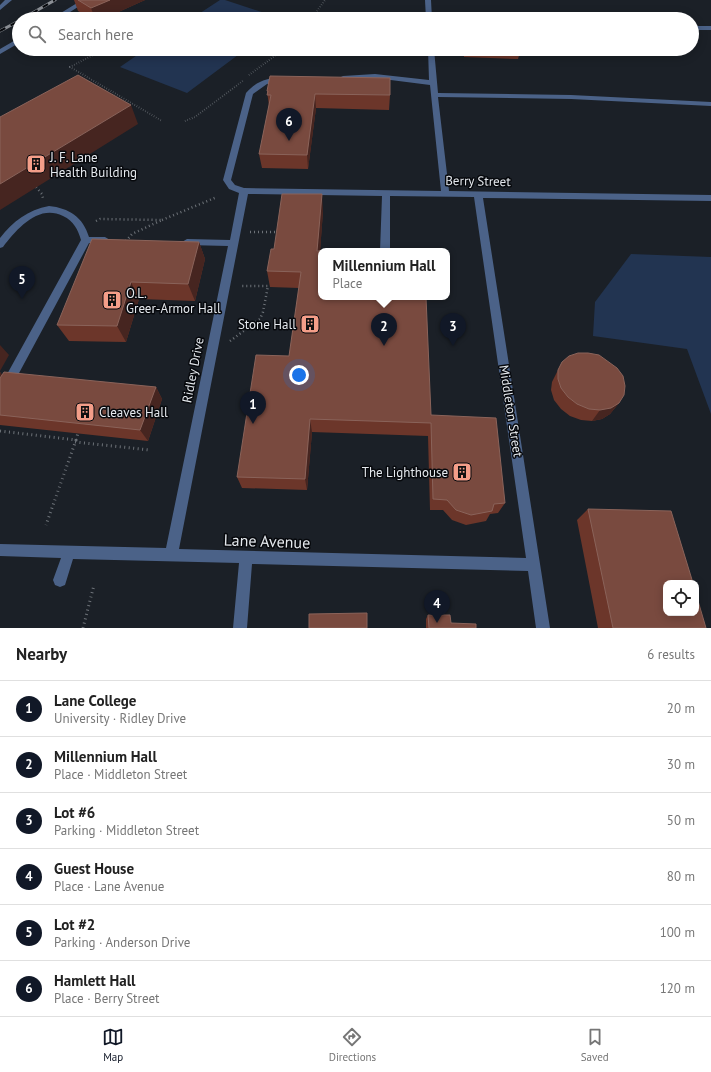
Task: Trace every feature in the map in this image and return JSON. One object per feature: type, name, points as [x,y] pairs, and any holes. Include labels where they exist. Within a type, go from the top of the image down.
[{"type":"street","points":[[0,8],[9,0]]},
{"type":"street","points":[[66,12],[86,0]]},
{"type":"street","points":[[428,0],[429,12]]},
{"type":"street","points":[[699,28],[711,28]]},
{"type":"street","points":[[0,52],[12,44]]},
{"type":"street","points":[[431,56],[434,95],[445,193]]},
{"type":"street","points":[[334,78],[388,77],[433,83]]},
{"type":"street","points":[[244,191],[232,187],[227,180],[250,93],[259,84],[270,80],[290,79]]},
{"type":"street","points":[[434,95],[570,97],[711,104]]},
{"type":"street","name":"Berry Street","points":[[244,191],[711,198]]},
{"type":"street","name":"Ridley Drive","points":[[171,555],[232,243],[244,191]]},
{"type":"street","points":[[385,248],[386,193]]},
{"type":"street","name":"Middleton Street","points":[[478,194],[543,628]]},
{"type":"street","points":[[0,245],[19,222],[36,212],[54,208],[61,209],[79,222],[86,240],[0,398]]},
{"type":"street","points":[[86,240],[126,241]]},
{"type":"street","points":[[179,242],[232,243]]},
{"type":"street","name":"Lane Avenue","points":[[0,550],[534,565]]},
{"type":"street","points":[[60,580],[69,552]]},
{"type":"street","points":[[240,628],[246,557]]},
{"type":"path","points":[[316,12],[325,0]]},
{"type":"path","points":[[90,56],[70,67],[162,121]]},
{"type":"path","points":[[185,122],[275,56]]},
{"type":"path","points":[[126,241],[132,234],[217,197]]},
{"type":"path","points":[[96,221],[100,219],[162,220]]},
{"type":"path","points":[[246,232],[276,232]]},
{"type":"path","points":[[225,344],[260,319],[263,312],[268,286],[236,286]]},
{"type":"path","points":[[0,431],[150,450]]},
{"type":"path","points":[[46,525],[78,434]]},
{"type":"path","points":[[83,628],[94,585]]},
{"type":"shaded area","points":[[220,0],[225,0],[262,12],[202,12]]},
{"type":"shaded area","points":[[136,56],[237,56],[187,93],[120,67]]},
{"type":"shaded area","points":[[631,254],[711,257],[711,414],[687,349],[593,336],[595,302]]},
{"type":"building","points":[[78,0],[110,0],[91,8]]},
{"type":"building","points":[[78,75],[131,105],[0,184],[0,117]]},
{"type":"building","points":[[270,76],[390,78],[390,95],[315,94],[307,155],[259,154],[271,95],[267,95]]},
{"type":"building","points":[[282,194],[322,194],[317,251],[318,300],[426,300],[431,415],[496,418],[505,503],[494,504],[492,511],[471,515],[456,510],[447,500],[433,499],[431,423],[310,419],[305,479],[237,477],[256,355],[289,356],[301,272],[267,271],[271,249],[274,249]]},
{"type":"building","points":[[92,239],[199,242],[188,284],[131,282],[117,326],[57,325]]},
{"type":"building","points":[[578,353],[599,355],[617,368],[623,376],[625,386],[624,395],[619,403],[611,408],[600,410],[589,409],[577,404],[568,397],[561,388],[558,379],[558,370],[562,362],[569,356]]},
{"type":"building","name":"Cleaves Hall","points":[[4,372],[156,387],[140,430],[0,415],[0,378]]},
{"type":"building","points":[[588,509],[671,511],[692,580],[663,580],[663,616],[699,616],[699,604],[706,628],[613,628]]},
{"type":"building","points":[[367,613],[367,628],[309,628],[309,614]]},
{"type":"building","points":[[428,615],[450,615],[451,623],[476,624],[476,628],[429,628]]},
{"type":"railway","points":[[34,12],[55,0]]},
{"type":"railway","points":[[0,31],[12,25]]},
{"type":"place","name":"Hamlett Hall","points":[[289,141]]},
{"type":"place","name":"J. F. Lane Health Building","points":[[36,164]]},
{"type":"place","name":"Lot #2","points":[[22,299]]},
{"type":"place","name":"O.L. Greer-Armor Hall","points":[[112,300]]},
{"type":"place","name":"Stone Hall","points":[[310,324]]},
{"type":"place","name":"Millennium Hall","points":[[384,346]]},
{"type":"place","name":"Lot #6","points":[[453,346]]},
{"type":"place","name":"Cleaves Hall","points":[[85,412]]},
{"type":"place","name":"Lane College","points":[[253,424]]},
{"type":"place","name":"The Lighthouse","points":[[462,472]]},
{"type":"place","name":"Guest House","points":[[437,623]]}]
